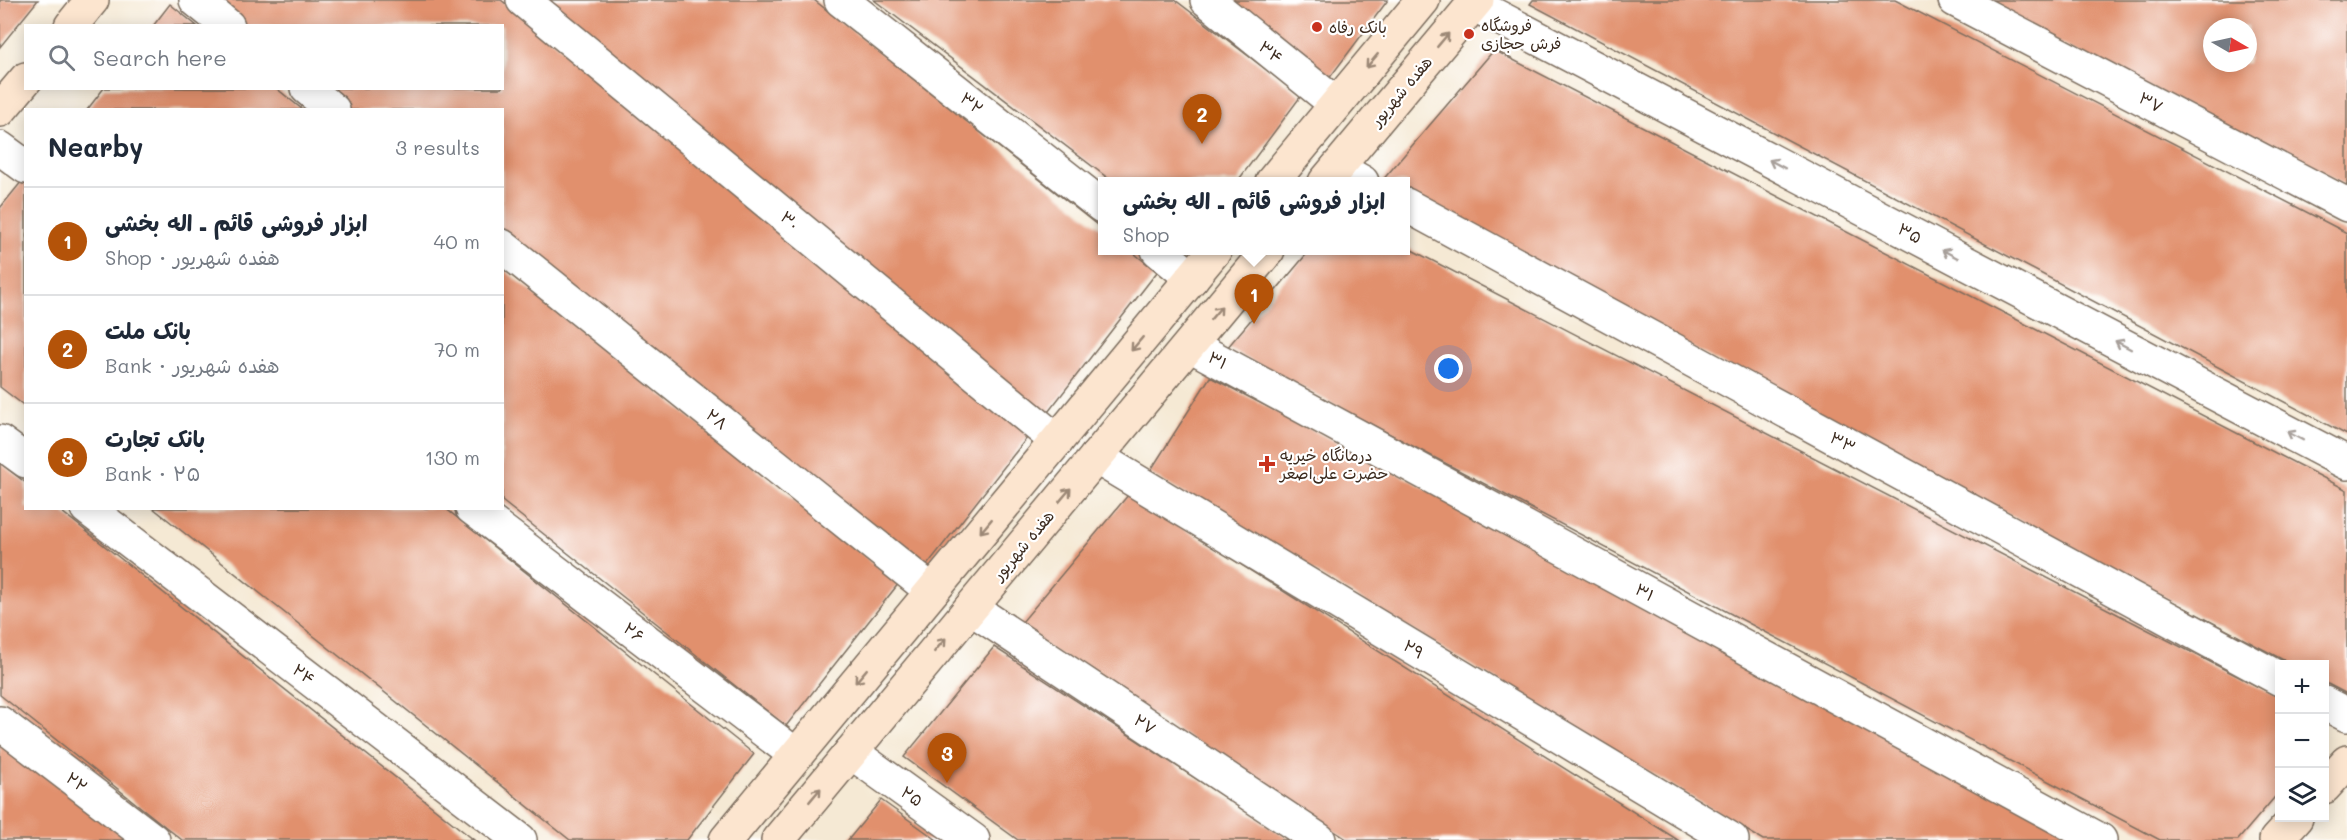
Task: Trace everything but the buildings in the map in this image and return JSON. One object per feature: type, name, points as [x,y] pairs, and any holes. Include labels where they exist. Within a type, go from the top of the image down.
[{"type":"main road","points":[[73,24],[92,0]]},
{"type":"main road","points":[[1276,177],[1423,0]]},
{"type":"main road","name":"هفده شهریور","points":[[1341,177],[1475,2]]},
{"type":"main road","points":[[0,110],[24,81]]},
{"type":"main road","points":[[726,840],[1211,255]]},
{"type":"main road","name":"هفده شهریور","points":[[778,840],[1264,255]]},
{"type":"main road","points":[[2329,782],[2347,762]]},
{"type":"main road","points":[[2276,840],[2292,822]]},
{"type":"street","points":[[196,0],[226,24]]},
{"type":"street","name":"۳۰","points":[[523,0],[1057,441]]},
{"type":"street","name":"۳۲","points":[[841,0],[1098,203]]},
{"type":"street","name":"۳۴","points":[[1206,0],[1336,104]]},
{"type":"street","name":"۳۷","points":[[1955,0],[2347,205]]},
{"type":"street","name":"۳۵","points":[[1475,2],[2347,463]]},
{"type":"street","points":[[308,90],[331,108]]},
{"type":"street","points":[[0,148],[24,166]]},
{"type":"street","name":"۳۳","points":[[1410,207],[2275,676]]},
{"type":"street","name":"۲۸","points":[[504,248],[932,591]]},
{"type":"street","points":[[1164,255],[1192,278]]},
{"type":"street","name":"۳۱","points":[[1190,345],[2100,840]]},
{"type":"street","points":[[0,441],[24,459]]},
{"type":"street","name":"۲۹","points":[[1096,457],[1732,840]]},
{"type":"street","name":"۲۴","points":[[90,510],[520,840]]},
{"type":"street","name":"۲۶","points":[[475,510],[796,756]]},
{"type":"street","name":"۲۷","points":[[971,608],[1319,840]]},
{"type":"street","points":[[2329,705],[2347,715]]},
{"type":"street","name":"۲۲","points":[[0,723],[153,840]]},
{"type":"street","name":"۲۵","points":[[851,752],[973,840]]},
{"type":"place","name":"بانک رفاه","points":[[1317,27]]},
{"type":"place","name":"فروشگاه فرش حجازی","points":[[1469,34]]},
{"type":"place","name":"بانک ملت","points":[[1202,144]]},
{"type":"place","name":"ابزار فروشی قائم ـ اله بخشی","points":[[1254,324]]},
{"type":"place","name":"درمانگاه خیریه حضرت علی‌اصغر","points":[[1267,464]]},
{"type":"place","name":"بانک تجارت","points":[[947,783]]}]
